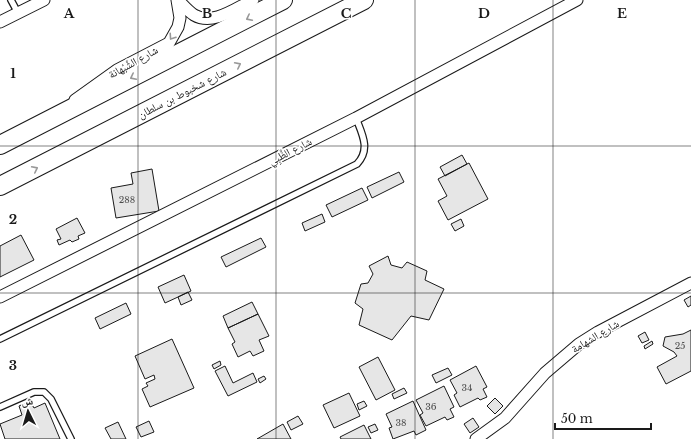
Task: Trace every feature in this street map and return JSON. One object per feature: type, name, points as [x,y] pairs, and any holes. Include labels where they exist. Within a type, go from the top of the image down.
[{"type":"main road","points":[[0,145],[284,0]]},
{"type":"main road","name":"شارع شخبوط بن سلطان","points":[[0,186],[364,0]]},
{"type":"street","points":[[0,22],[44,0]]},
{"type":"street","name":"شارع الشَّبْهانة","points":[[178,0],[194,14],[209,19],[217,17],[253,0]]},
{"type":"street","name":"شارع الشَّبْهانة","points":[[64,112],[76,99],[103,78],[169,43],[174,36],[179,23],[180,9],[178,0]]},
{"type":"street","name":"شارع الظَّبِي","points":[[0,297],[356,118],[576,0]]},
{"type":"street","name":"شارع الشهامة","points":[[476,439],[505,418],[545,373],[579,344],[598,332],[691,284]]},
{"type":"lane","points":[[11,0],[18,13]]},
{"type":"lane","points":[[0,339],[358,164],[364,155],[366,146],[356,118]]},
{"type":"lane","points":[[0,408],[34,392],[44,392],[51,399],[71,439]]},
{"type":"building","points":[[462,155],[467,164],[445,176],[440,167]]},
{"type":"building","points":[[469,163],[488,199],[448,220],[438,201],[447,196],[438,179]]},
{"type":"building","points":[[152,169],[159,211],[116,218],[111,188],[133,184],[131,173]]},
{"type":"building","points":[[399,172],[404,182],[372,198],[367,187]]},
{"type":"building","points":[[362,188],[368,200],[332,217],[326,205]]},
{"type":"building","points":[[322,214],[325,222],[305,231],[302,223]]},
{"type":"building","points":[[77,218],[85,233],[78,236],[79,239],[72,242],[70,240],[59,245],[57,240],[61,239],[56,229]]},
{"type":"building","points":[[461,219],[464,226],[455,231],[451,224]]},
{"type":"building","points":[[21,235],[34,260],[0,277],[0,246]]},
{"type":"building","points":[[261,238],[266,247],[226,267],[221,257]]},
{"type":"building","points":[[388,256],[391,265],[402,268],[407,262],[427,271],[425,280],[444,289],[429,320],[411,316],[392,340],[359,325],[363,309],[355,303],[361,284],[368,283],[373,274],[369,266]]},
{"type":"building","points":[[184,275],[191,291],[165,303],[158,287]]},
{"type":"building","points":[[188,292],[192,300],[181,305],[178,297]]},
{"type":"building","points":[[691,296],[691,305],[688,307],[684,300]]},
{"type":"building","points":[[252,302],[258,314],[228,328],[223,316]]},
{"type":"building","points":[[126,303],[131,314],[100,329],[95,318]]},
{"type":"building","points":[[258,314],[269,336],[259,340],[264,351],[253,356],[250,351],[238,357],[232,344],[235,342],[228,328]]},
{"type":"building","points":[[691,330],[691,371],[666,384],[657,367],[677,356],[674,352],[663,346],[665,337],[683,334]]},
{"type":"building","points":[[645,332],[649,340],[642,343],[638,336]]},
{"type":"building","points":[[172,339],[194,388],[150,407],[142,389],[148,386],[146,383],[155,379],[154,375],[145,379],[135,356]]},
{"type":"building","points":[[652,341],[653,344],[645,349],[644,346]]},
{"type":"building","points":[[378,357],[395,390],[376,400],[359,367]]},
{"type":"building","points":[[220,361],[221,365],[214,369],[212,365]]},
{"type":"building","points":[[225,366],[233,383],[253,373],[257,382],[228,396],[215,371]]},
{"type":"building","points":[[476,366],[487,387],[483,389],[487,397],[480,400],[478,398],[460,407],[454,395],[457,393],[450,380]]},
{"type":"building","points":[[448,368],[452,375],[436,383],[432,375]]},
{"type":"building","points":[[264,376],[266,379],[260,383],[258,379]]},
{"type":"building","points":[[444,386],[454,407],[450,409],[454,417],[447,420],[445,417],[426,426],[420,415],[423,413],[416,400]]},
{"type":"building","points":[[404,388],[407,393],[394,399],[392,394]]},
{"type":"building","points":[[349,393],[360,416],[334,428],[323,405]]},
{"type":"building","points":[[495,398],[503,406],[495,414],[487,406]]},
{"type":"building","points":[[30,401],[34,408],[45,403],[60,439],[5,439],[0,424],[22,415],[19,406]]},
{"type":"building","points":[[364,401],[367,406],[359,410],[357,404]]},
{"type":"building","points":[[413,401],[426,430],[416,435],[414,431],[393,439],[389,428],[392,427],[386,414]]},
{"type":"building","points":[[298,416],[303,424],[291,430],[287,422]]},
{"type":"building","points":[[473,418],[479,427],[470,433],[464,424]]},
{"type":"building","points":[[149,421],[154,432],[141,437],[136,427]]},
{"type":"building","points":[[118,422],[126,439],[111,439],[105,428]]},
{"type":"building","points":[[283,424],[291,439],[257,439]]},
{"type":"building","points":[[375,424],[378,430],[371,433],[368,427]]},
{"type":"building","points":[[364,425],[371,439],[341,439],[340,437]]}]
